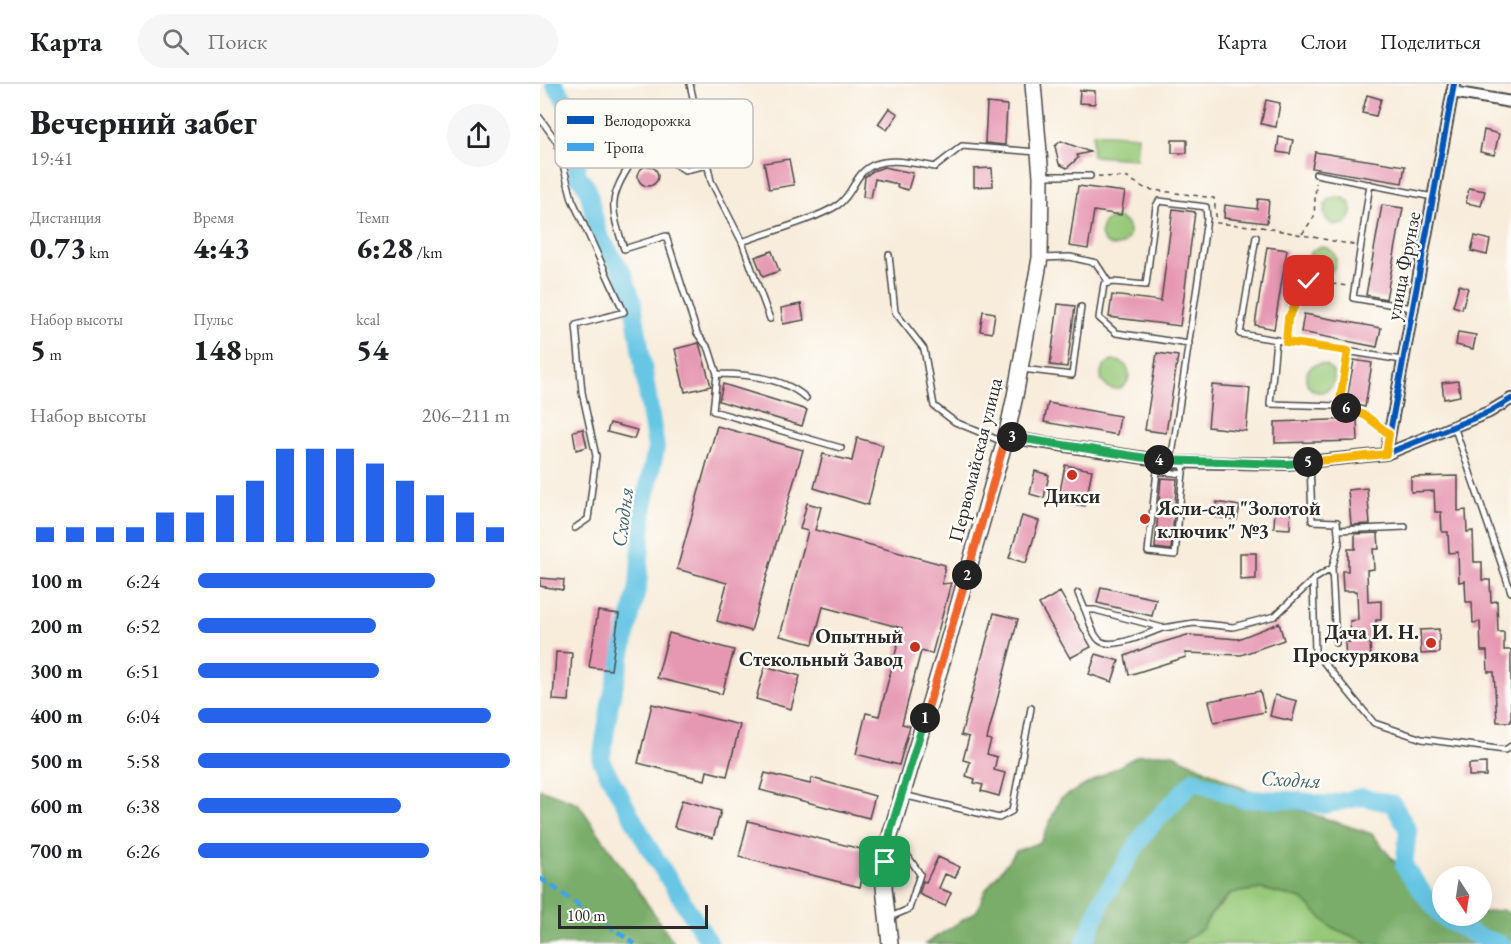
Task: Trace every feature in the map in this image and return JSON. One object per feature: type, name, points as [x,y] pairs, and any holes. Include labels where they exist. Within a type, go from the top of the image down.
[{"type":"main road","name":"Первомайская улица","points":[[890,944],[885,862],[889,838],[1005,440],[1040,258],[1041,176],[1033,84]]},
{"type":"street","points":[[1453,88],[1511,102]]},
{"type":"street","name":"улица Фрунзе","points":[[1386,454],[1453,88]]},
{"type":"street","points":[[1005,440],[1171,462],[1287,464],[1386,454],[1511,399]]},
{"type":"lane","points":[[690,84],[693,99]]},
{"type":"lane","points":[[540,118],[555,139]]},
{"type":"lane","points":[[742,242],[838,204],[855,186],[863,171],[879,164],[896,161],[935,167],[962,146],[1039,153]]},
{"type":"lane","points":[[564,168],[572,199],[624,312],[576,325],[582,392],[596,456],[588,519],[575,528]]},
{"type":"lane","points":[[628,168],[616,186],[612,212],[624,249],[666,236],[697,333],[709,349],[717,374],[713,411],[840,448]]},
{"type":"lane","points":[[709,168],[711,181],[742,242],[770,319]]},
{"type":"lane","points":[[1316,174],[1433,197]]},
{"type":"lane","points":[[1041,176],[1090,176]]},
{"type":"lane","points":[[1370,184],[1353,298],[1412,308]]},
{"type":"lane","points":[[1171,462],[1208,219],[1206,207],[1159,201],[1156,206],[1146,285],[1104,284],[1099,318],[1106,327],[1116,333],[1188,344]]},
{"type":"lane","points":[[1256,237],[1240,334],[1402,360]]},
{"type":"lane","points":[[889,255],[895,312],[924,349],[934,406],[955,422],[1005,440]]},
{"type":"lane","points":[[1040,258],[1070,256],[1096,263],[1108,283]]},
{"type":"lane","points":[[1020,368],[1072,375],[1081,307]]},
{"type":"lane","points":[[1276,340],[1270,404],[1339,406],[1366,416],[1389,434]]},
{"type":"lane","points":[[1339,406],[1348,351]]},
{"type":"lane","points":[[717,374],[740,374],[795,387],[806,398]]},
{"type":"lane","points":[[1454,426],[1511,592]]},
{"type":"lane","points":[[1183,474],[1157,471],[1148,552],[1175,555],[1183,474],[1184,462]]},
{"type":"lane","points":[[1310,462],[1312,521],[1337,522],[1339,544],[1332,568],[1336,644]]},
{"type":"lane","points":[[1338,530],[1405,527]]},
{"type":"lane","points":[[1078,593],[1096,636],[1101,642],[1112,645],[1163,628],[1194,623],[1233,627],[1275,616],[1313,580],[1332,568]]},
{"type":"lane","points":[[1313,580],[1315,652],[1374,723],[1422,739],[1505,750],[1511,746]]},
{"type":"lane","points":[[1085,610],[1095,610],[1163,628]]},
{"type":"lane","points":[[902,795],[999,818],[1012,811],[1031,708]]},
{"type":"lane","points":[[887,919],[909,909],[920,874],[905,852],[889,838]]},
{"type":"path","points":[[1301,235],[1314,218],[1316,174]]},
{"type":"path","points":[[1261,227],[1361,246]]},
{"type":"path","points":[[1286,342],[1288,316],[1309,281],[1354,287]]},
{"type":"green space","points":[[1093,133],[1138,136],[1136,159],[1092,156]]},
{"type":"green space","points":[[1338,197],[1348,201],[1352,211],[1348,221],[1338,225],[1328,221],[1324,211],[1328,201]]},
{"type":"green space","points":[[1115,218],[1125,222],[1129,232],[1125,242],[1115,246],[1105,242],[1101,232],[1105,222]]},
{"type":"green space","points":[[1322,247],[1332,251],[1336,261],[1332,271],[1322,275],[1312,271],[1308,261],[1312,251]]},
{"type":"green space","points":[[1115,361],[1125,365],[1129,375],[1125,385],[1115,389],[1105,385],[1101,375],[1105,365]]},
{"type":"green space","points":[[1320,364],[1330,368],[1334,378],[1330,388],[1320,392],[1310,388],[1306,378],[1310,368]]},
{"type":"green space","points":[[1171,753],[1261,797],[1372,834],[1432,908],[1432,926],[1492,926],[1492,912],[1502,910],[1511,914],[1511,944],[1370,944],[1331,927],[1302,899],[1262,889],[1231,893],[1210,915],[1203,928],[1180,944],[925,944],[977,911],[985,891],[1016,851],[1041,842],[1060,799],[1139,755]]},
{"type":"green space","points":[[540,789],[578,803],[675,944],[540,944]]},
{"type":"green space","points":[[1262,889],[1302,899],[1331,927],[1370,944],[1180,944],[1203,928],[1210,916],[1232,893]]},
{"type":"building","points":[[1080,90],[1095,91],[1095,104],[1079,103]]},
{"type":"building","points":[[1367,95],[1381,99],[1376,116],[1362,113]]},
{"type":"building","points":[[1266,100],[1280,103],[1276,127],[1261,124]]},
{"type":"building","points":[[987,103],[1007,105],[1005,145],[985,143]]},
{"type":"building","points":[[889,108],[898,114],[887,130],[878,124]]},
{"type":"building","points":[[1484,130],[1499,134],[1494,155],[1480,152]]},
{"type":"building","points":[[1279,137],[1293,140],[1290,154],[1277,152]]},
{"type":"building","points":[[1172,140],[1187,140],[1187,153],[1172,153]]},
{"type":"building","points":[[1061,141],[1090,152],[1077,155],[1078,158],[1067,168],[1059,164],[1055,146]]},
{"type":"building","points":[[1315,152],[1405,166],[1402,183],[1312,168]]},
{"type":"building","points":[[789,159],[794,185],[769,189],[764,163]]},
{"type":"building","points":[[884,167],[913,173],[908,190],[897,187],[898,184],[875,179],[871,198],[863,197],[865,177]]},
{"type":"building","points":[[642,168],[654,168],[657,172],[657,180],[652,185],[644,185],[639,180],[639,172]]},
{"type":"building","points":[[992,168],[993,186],[974,187],[974,169]]},
{"type":"building","points":[[1078,186],[1125,192],[1121,215],[1094,211],[1088,249],[1069,246]]},
{"type":"building","points":[[1469,188],[1485,191],[1481,206],[1466,203]]},
{"type":"building","points":[[1258,199],[1269,200],[1267,223],[1224,218],[1225,205],[1257,209]]},
{"type":"building","points":[[1382,205],[1403,208],[1386,299],[1366,295]]},
{"type":"building","points":[[1173,209],[1195,212],[1180,326],[1109,317],[1112,295],[1161,301]]},
{"type":"building","points":[[1475,236],[1490,240],[1487,255],[1471,251]]},
{"type":"building","points":[[1267,247],[1287,250],[1274,329],[1255,325]]},
{"type":"building","points":[[772,251],[779,271],[763,277],[755,257]]},
{"type":"building","points":[[1459,285],[1468,288],[1462,309],[1453,306]]},
{"type":"building","points":[[801,304],[804,320],[783,324],[781,308]]},
{"type":"building","points":[[1058,304],[1075,306],[1067,367],[1050,365]]},
{"type":"building","points":[[983,311],[995,313],[992,333],[980,331]]},
{"type":"building","points":[[1304,314],[1381,328],[1377,347],[1301,332]]},
{"type":"building","points":[[1458,332],[1476,335],[1473,349],[1456,345]]},
{"type":"building","points":[[699,343],[711,386],[685,392],[675,349]]},
{"type":"building","points":[[1157,353],[1178,356],[1166,433],[1145,430]]},
{"type":"building","points":[[1354,360],[1372,363],[1365,407],[1346,403]]},
{"type":"building","points":[[1458,381],[1460,396],[1444,399],[1442,383]]},
{"type":"building","points":[[723,384],[807,410],[802,426],[719,401]]},
{"type":"building","points":[[1212,385],[1250,388],[1246,431],[1208,427]]},
{"type":"building","points":[[1048,403],[1120,416],[1117,435],[1044,422]]},
{"type":"building","points":[[1357,419],[1358,441],[1275,443],[1275,422]]},
{"type":"building","points":[[610,423],[637,430],[634,439],[607,432]]},
{"type":"building","points":[[717,426],[803,450],[751,631],[717,621],[727,583],[677,569]]},
{"type":"building","points":[[583,429],[587,447],[576,450],[573,431]]},
{"type":"building","points":[[857,438],[883,445],[868,505],[814,488],[823,454],[852,461]]},
{"type":"building","points":[[1065,465],[1092,470],[1085,506],[1058,502]]},
{"type":"building","points":[[1035,471],[1049,475],[1044,498],[1030,494]]},
{"type":"building","points":[[1458,476],[1458,511],[1466,510],[1467,532],[1473,531],[1474,562],[1482,562],[1482,580],[1490,580],[1491,602],[1497,601],[1498,632],[1504,632],[1504,650],[1511,650],[1511,722],[1497,722],[1494,672],[1488,672],[1487,651],[1481,651],[1480,622],[1473,623],[1472,602],[1466,602],[1465,581],[1459,582],[1458,552],[1449,553],[1448,532],[1442,532],[1441,512],[1435,512],[1434,491],[1411,492],[1411,477]]},
{"type":"building","points":[[1161,478],[1177,479],[1171,550],[1155,548]]},
{"type":"building","points":[[1367,488],[1370,524],[1351,525],[1348,490]]},
{"type":"building","points":[[1217,502],[1240,506],[1237,520],[1215,517]]},
{"type":"building","name":"Опытный Стекольный Завод","points":[[807,503],[821,507],[815,530],[945,565],[942,584],[951,583],[932,654],[921,651],[902,724],[910,726],[899,765],[856,754],[866,713],[879,716],[902,628],[823,607],[813,644],[780,636],[808,531],[800,529]]},
{"type":"building","points":[[1275,506],[1291,506],[1290,529],[1274,528]]},
{"type":"building","points":[[1022,516],[1039,521],[1026,563],[1009,558]]},
{"type":"building","points":[[1378,533],[1379,549],[1373,549],[1374,569],[1367,570],[1368,602],[1381,601],[1381,620],[1376,620],[1376,641],[1370,641],[1371,662],[1346,663],[1345,642],[1351,642],[1350,621],[1358,620],[1357,591],[1343,591],[1342,571],[1348,571],[1348,549],[1355,549],[1355,534]]},
{"type":"building","points":[[1240,553],[1256,553],[1256,579],[1240,580]]},
{"type":"building","points":[[540,578],[564,580],[563,590],[540,586]]},
{"type":"building","points":[[1101,587],[1156,599],[1152,616],[1097,603]]},
{"type":"building","points":[[1060,592],[1091,647],[1070,658],[1039,604]]},
{"type":"building","points":[[598,611],[619,614],[611,670],[589,667]]},
{"type":"building","points":[[994,613],[1018,619],[987,739],[991,740],[987,754],[997,757],[994,770],[1005,773],[999,796],[981,791],[983,785],[974,783],[975,779],[966,776],[970,762],[963,760],[969,737],[961,735]]},
{"type":"building","points":[[1279,623],[1284,640],[1241,655],[1185,653],[1186,657],[1129,675],[1125,656],[1150,646],[1187,635],[1238,639]]},
{"type":"building","points":[[1439,629],[1439,653],[1421,654],[1420,630]]},
{"type":"building","points":[[669,633],[734,650],[722,694],[657,678]]},
{"type":"building","points":[[556,652],[572,653],[569,701],[553,700]]},
{"type":"building","points":[[1096,654],[1119,661],[1112,682],[1089,674]]},
{"type":"building","points":[[765,666],[800,676],[791,709],[756,699]]},
{"type":"building","points":[[1260,691],[1265,712],[1214,722],[1209,701]]},
{"type":"building","points":[[1275,695],[1297,701],[1292,721],[1270,716]]},
{"type":"building","points":[[652,704],[740,725],[727,776],[707,771],[705,780],[638,763]]},
{"type":"building","points":[[1486,763],[1486,776],[1469,776],[1469,764]]},
{"type":"building","points":[[765,773],[810,784],[812,778],[875,796],[869,818],[760,790]]},
{"type":"building","points":[[682,800],[721,811],[713,838],[674,827]]},
{"type":"building","points":[[748,821],[869,851],[860,887],[739,857]]},
{"type":"building","points":[[938,857],[960,867],[955,878],[945,874],[939,888],[951,893],[945,906],[919,894],[923,881],[926,882]]},
{"type":"waterway","name":"Сходня","points":[[554,84],[564,99]]},
{"type":"waterway","name":"Сходня","points":[[577,168],[577,174],[588,189],[598,234],[624,275],[633,303],[656,448],[644,505],[638,586],[610,704],[601,761],[649,848],[710,944]]},
{"type":"waterway","name":"Сходня","points":[[1084,944],[1103,898],[1146,831],[1194,780],[1241,799],[1295,800],[1325,805],[1362,797],[1393,804],[1408,830],[1404,866],[1421,890],[1443,918],[1479,937],[1501,944]]},
{"type":"marked path","points":[[540,878],[635,944]]},
{"type":"cycle path","points":[[1386,454],[1454,84]]},
{"type":"cycle path","points":[[1006,437],[1171,462],[1287,464],[1386,454],[1489,412],[1511,399]]},
{"type":"place","name":"Дикси","points":[[1072,475]]},
{"type":"place","name":"Ясли-сад \"Золотой ключик\" №3","points":[[1145,519]]},
{"type":"place","name":"Дача И. Н. Проскурякова","points":[[1431,643]]},
{"type":"place","name":"Опытный Стекольный Завод","points":[[915,647]]},
{"type":"route","points":[[885,862],[891,829],[945,652],[1006,437],[1171,462],[1287,464],[1386,454],[1389,434],[1366,416],[1339,406],[1348,351],[1286,342],[1288,316],[1309,281]]}]
